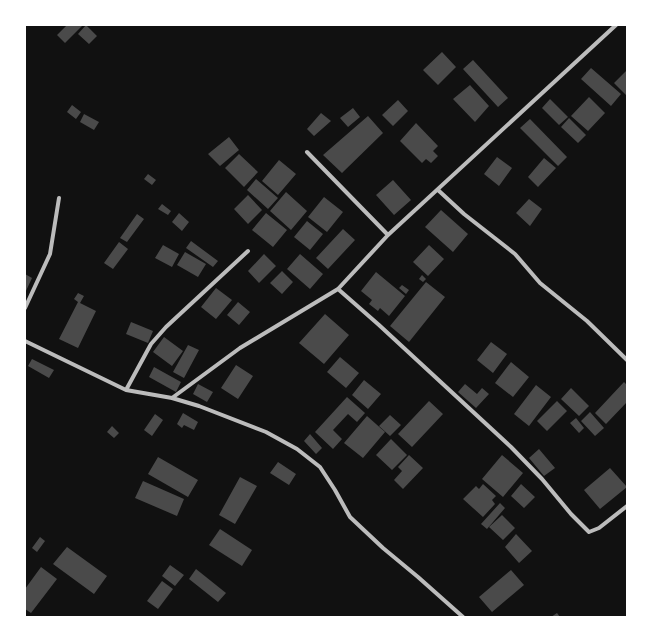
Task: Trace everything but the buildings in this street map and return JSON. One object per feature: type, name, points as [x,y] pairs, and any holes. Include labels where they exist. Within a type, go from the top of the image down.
[{"type":"street","points":[[172,398],[240,348],[338,289],[388,235],[616,25]]},
{"type":"street","points":[[307,152],[388,235]]},
{"type":"street","points":[[438,190],[464,214],[515,254],[540,283],[587,321],[627,360]]},
{"type":"street","points":[[25,308],[50,254],[59,198]]},
{"type":"street","points":[[126,390],[150,344],[166,327],[248,251]]},
{"type":"street","points":[[338,289],[511,447],[542,479],[571,514],[589,532],[599,528],[627,506]]},
{"type":"street","points":[[25,341],[126,390],[172,398],[228,416],[266,432],[297,449],[320,467],[350,517],[383,548],[418,576],[463,617]]}]
